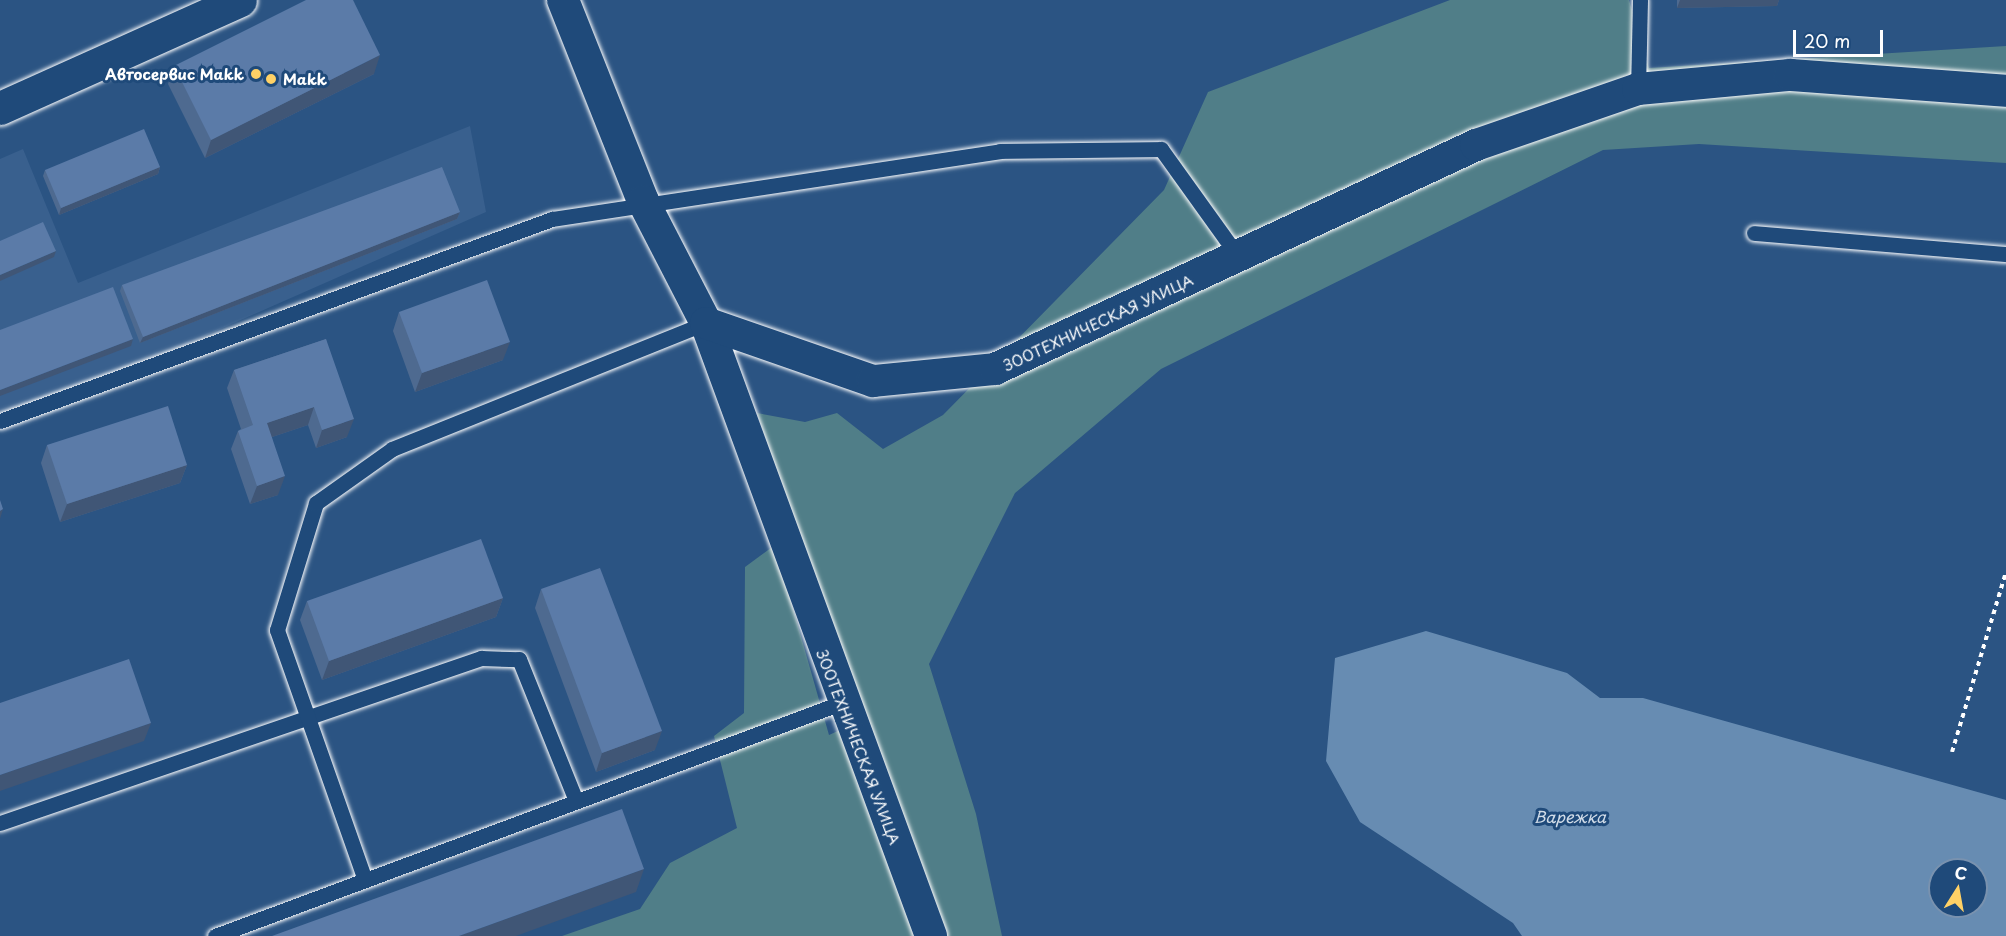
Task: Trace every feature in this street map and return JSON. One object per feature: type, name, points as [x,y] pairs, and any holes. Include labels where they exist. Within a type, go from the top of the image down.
[{"type":"street","points":[[0,108],[240,0]]},
{"type":"street","points":[[563,0],[643,201],[706,323]]},
{"type":"street","name":"ЗООТЕХНИЧЕСКАЯ УЛИЦА","points":[[706,323],[873,381],[995,369],[1476,145],[1638,89],[1790,75],[2006,91]]},
{"type":"street","name":"ЗООТЕХНИЧЕСКАЯ УЛИЦА","points":[[706,323],[841,703],[931,936]]},
{"type":"lane","points":[[1638,89],[1640,0]]},
{"type":"lane","points":[[0,421],[552,219],[643,201],[796,186],[1000,150],[1161,149],[1238,256]]},
{"type":"lane","points":[[1754,232],[2006,254]]},
{"type":"lane","points":[[365,880],[303,718],[277,630],[316,503],[392,449],[706,323]]},
{"type":"lane","points":[[0,823],[481,658],[519,659],[576,801]]},
{"type":"lane","points":[[216,936],[841,703]]},
{"type":"path","points":[[1952,752],[2006,572]]},
{"type":"shaded area","points":[[470,126],[486,212],[0,426],[0,159],[23,149],[78,283]]},
{"type":"green space","points":[[1450,0],[1629,0],[1649,68],[2006,46],[2006,163],[1699,144],[1603,150],[1161,369],[1015,493],[929,664],[976,814],[1002,936],[562,936],[640,909],[670,863],[737,828],[714,736],[744,713],[745,567],[775,545],[829,735],[860,721],[757,413],[805,422],[837,413],[883,449],[943,415],[1164,190],[1208,92]]},
{"type":"water","name":"Варежка","points":[[1426,631],[1567,673],[1600,698],[1643,698],[2006,800],[2006,936],[1522,936],[1513,923],[1360,822],[1326,761],[1335,658]]},
{"type":"building","name":"Makk","points":[[306,0],[353,0],[380,55],[211,140],[174,66]]},
{"type":"building","points":[[144,129],[160,167],[61,208],[45,170]]},
{"type":"building","points":[[442,167],[460,212],[143,337],[122,285]]},
{"type":"building","points":[[43,222],[56,251],[0,275],[0,241]]},
{"type":"building","points":[[487,280],[510,342],[422,373],[399,312]]},
{"type":"building","points":[[113,287],[133,339],[0,390],[0,330]]},
{"type":"building","points":[[326,339],[354,419],[322,430],[314,407],[267,423],[285,476],[257,486],[238,431],[253,425],[234,370]]},
{"type":"building","points":[[168,406],[187,465],[67,504],[47,445]]},
{"type":"building","points":[[481,539],[503,598],[329,661],[307,601]]},
{"type":"building","points":[[600,568],[662,731],[602,753],[541,589]]},
{"type":"building","points":[[129,659],[151,723],[0,775],[0,703]]},
{"type":"building","points":[[622,809],[644,869],[459,936],[272,936]]},
{"type":"place","name":"Автосервис Makk","points":[[256,74]]},
{"type":"place","name":"Makk","points":[[271,79]]}]
